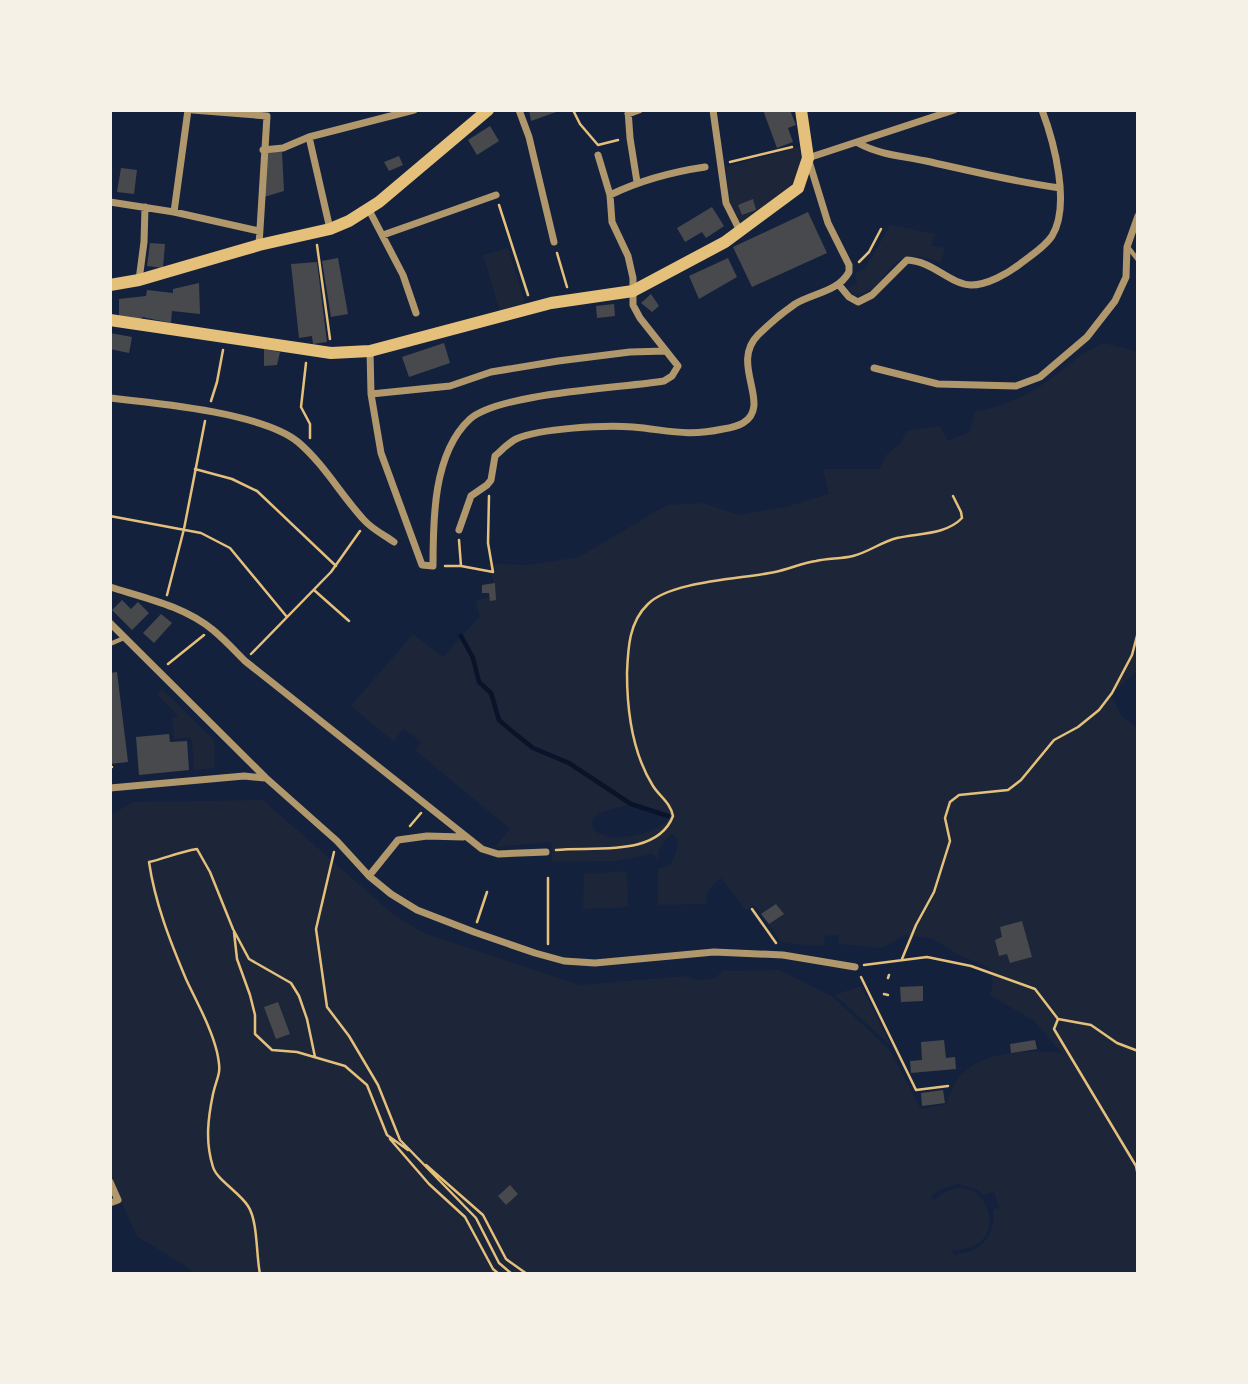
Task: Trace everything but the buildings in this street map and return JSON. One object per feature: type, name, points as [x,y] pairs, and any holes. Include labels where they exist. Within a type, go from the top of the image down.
[{"type":"main road","points":[[110,320],[331,353],[370,351],[532,307],[633,291],[725,242],[799,188],[808,158],[801,110]]},
{"type":"main road","points":[[110,285],[139,280],[259,245],[330,229],[369,210],[487,111]]},
{"type":"street","points":[[174,212],[191,110],[267,116],[259,245]]},
{"type":"street","points":[[263,150],[283,148],[309,137],[414,110]]},
{"type":"street","points":[[519,110],[529,137],[554,242]]},
{"type":"street","points":[[637,182],[628,112],[639,110]]},
{"type":"street","points":[[713,110],[726,203],[740,231]]},
{"type":"street","points":[[459,530],[471,496],[491,480],[495,456],[515,440],[541,433],[608,427],[632,427],[695,435],[744,422],[751,415],[755,398],[747,366],[749,345],[796,304],[838,285],[849,272],[849,264],[828,223],[808,158],[954,110]]},
{"type":"street","points":[[838,285],[858,302],[872,295],[907,260],[929,265],[961,285],[975,285],[993,280],[1015,268],[1041,248],[1052,236],[1060,210],[1060,188],[1049,129],[1042,110]]},
{"type":"street","points":[[309,137],[330,229]]},
{"type":"street","points":[[858,143],[874,152],[1060,188]]},
{"type":"street","points":[[370,351],[371,394],[381,453],[422,565],[432,566],[435,499],[447,456],[458,433],[470,419],[491,408],[550,394],[664,381],[672,376],[678,366],[633,305],[633,278],[628,256],[612,222],[610,195],[598,155]]},
{"type":"street","points":[[610,195],[637,182],[667,173],[705,167]]},
{"type":"street","points":[[383,235],[496,195]]},
{"type":"street","points":[[110,202],[174,212],[259,231]]},
{"type":"street","points":[[139,280],[145,207]]},
{"type":"street","points":[[369,210],[403,275],[416,313]]},
{"type":"street","points":[[874,368],[938,384],[1016,386],[1040,377],[1087,337],[1115,301],[1126,277],[1127,247],[1138,216]]},
{"type":"street","points":[[371,394],[450,386],[491,372],[558,361],[630,352],[666,351]]},
{"type":"street","points":[[110,398],[249,419],[276,429],[296,440],[366,522],[394,542]]},
{"type":"street","points":[[110,587],[191,615],[212,629],[245,661],[482,849],[498,854],[546,852]]},
{"type":"street","points":[[110,623],[266,778],[337,841],[369,876],[417,910],[564,961],[607,962],[714,952],[783,955],[856,967]]},
{"type":"street","points":[[110,788],[232,777],[266,778]]},
{"type":"street","points":[[369,876],[398,839],[427,836],[464,837]]},
{"type":"street","points":[[110,1182],[118,1200],[110,1203]]},
{"type":"lane","points":[[1127,247],[1138,260]]},
{"type":"lane","points":[[110,644],[124,638]]},
{"type":"path","points":[[573,110],[580,124],[598,145],[630,138]]},
{"type":"path","points":[[722,164],[805,142]]},
{"type":"path","points":[[496,195],[532,307]]},
{"type":"path","points":[[849,272],[869,252],[881,229]]},
{"type":"path","points":[[315,232],[331,353]]},
{"type":"path","points":[[554,242],[571,300]]},
{"type":"path","points":[[164,604],[184,529],[194,468],[226,336]]},
{"type":"path","points":[[308,349],[301,407],[310,424],[311,455]]},
{"type":"path","points":[[194,468],[232,479],[257,491],[335,566]]},
{"type":"path","points":[[432,566],[461,566],[493,572],[488,543],[489,493]]},
{"type":"path","points":[[546,852],[621,847],[649,842],[661,833],[673,816],[671,808],[654,788],[641,760],[631,714],[628,673],[633,624],[649,603],[664,593],[855,555],[897,538],[945,528],[957,523],[962,517],[953,496]]},
{"type":"path","points":[[110,516],[201,533],[230,548],[287,617]]},
{"type":"path","points":[[245,661],[335,566],[366,522]]},
{"type":"path","points":[[459,530],[461,566]]},
{"type":"path","points":[[314,590],[349,621]]},
{"type":"path","points":[[158,672],[212,629]]},
{"type":"path","points":[[902,959],[934,892],[950,841],[945,818],[950,802],[959,795],[1008,790],[1021,780],[1054,740],[1078,727],[1100,710],[1132,655],[1138,632]]},
{"type":"path","points":[[398,839],[426,807]]},
{"type":"path","points":[[337,841],[316,929],[327,1007],[349,1036],[378,1085],[400,1140],[476,1218],[499,1263],[512,1274]]},
{"type":"path","points":[[260,1274],[251,1209],[239,1193],[214,1171],[207,1135],[214,1093],[221,1073],[216,1048],[200,1004],[167,932],[153,889],[149,862],[163,859],[175,852],[197,849],[221,894],[233,929],[249,959],[291,982],[299,996],[315,1057]]},
{"type":"path","points":[[548,878],[548,946]]},
{"type":"path","points":[[478,920],[487,892]]},
{"type":"path","points":[[752,909],[783,955]]},
{"type":"path","points":[[233,929],[237,959],[250,995],[255,1034],[272,1050],[297,1052],[345,1066],[367,1085],[387,1135],[429,1184],[465,1217],[493,1269],[499,1274]]},
{"type":"path","points":[[948,1086],[916,1090],[856,967],[927,957],[971,966],[1035,989],[1058,1019],[1091,1025],[1117,1044],[1138,1051]]},
{"type":"path","points":[[1058,1019],[1054,1029],[1136,1166],[1138,1176]]},
{"type":"path","points":[[387,1135],[414,1154],[483,1215],[506,1259],[527,1274]]},
{"type":"shaded area","points":[[799,147],[800,161],[791,184],[773,204],[740,227],[729,202],[726,167]]},
{"type":"shaded area","points":[[890,225],[935,234],[931,246],[945,248],[941,263],[922,257],[908,257],[898,261],[868,292],[855,296],[847,288],[857,284],[855,274],[866,267]]},
{"type":"shaded area","points":[[508,248],[526,306],[500,312],[483,255]]},
{"type":"shaded area","points":[[1104,343],[1138,352],[1138,670],[1111,694],[1121,715],[1138,729],[1138,1274],[194,1274],[137,1236],[110,1177],[110,816],[132,802],[263,800],[394,915],[424,933],[580,985],[685,976],[699,980],[716,978],[722,971],[779,970],[833,997],[889,1049],[921,1109],[946,1104],[959,1078],[983,1060],[1009,1053],[1062,1053],[1034,1021],[990,995],[993,984],[990,968],[957,954],[933,939],[904,935],[883,948],[839,944],[838,935],[824,936],[825,945],[781,942],[769,924],[783,914],[777,904],[761,914],[754,905],[746,910],[721,878],[708,890],[706,904],[658,905],[658,869],[670,865],[674,857],[678,845],[673,834],[662,845],[658,859],[652,854],[617,861],[552,862],[551,842],[495,847],[510,829],[415,750],[421,742],[404,729],[393,741],[351,706],[413,634],[443,657],[480,616],[475,601],[491,596],[496,590],[488,564],[528,565],[579,557],[667,505],[703,503],[739,515],[789,506],[829,494],[823,469],[880,469],[885,456],[901,443],[906,431],[940,426],[948,441],[970,432],[975,411],[1024,396]],"holes":[[[631,804],[665,814],[668,816],[666,823],[630,836],[612,837],[595,831],[591,822],[599,813]],[[957,1184],[976,1189],[984,1195],[994,1192],[999,1207],[993,1210],[994,1219],[986,1240],[973,1250],[957,1256],[952,1250],[973,1246],[985,1236],[990,1222],[987,1208],[979,1196],[967,1189],[951,1189],[934,1200],[931,1197],[939,1190]]]},
{"type":"shaded area","points":[[162,689],[214,740],[215,768],[194,770],[192,741],[190,737],[174,739],[172,717],[178,716],[157,694]]},
{"type":"shaded area","points":[[627,871],[628,907],[583,909],[584,874]]},
{"type":"shaded area","points":[[861,986],[891,1046],[835,995]]},
{"type":"waterway","points":[[461,636],[473,658],[479,682],[491,693],[499,720],[533,748],[569,763],[631,804],[668,816]]}]
